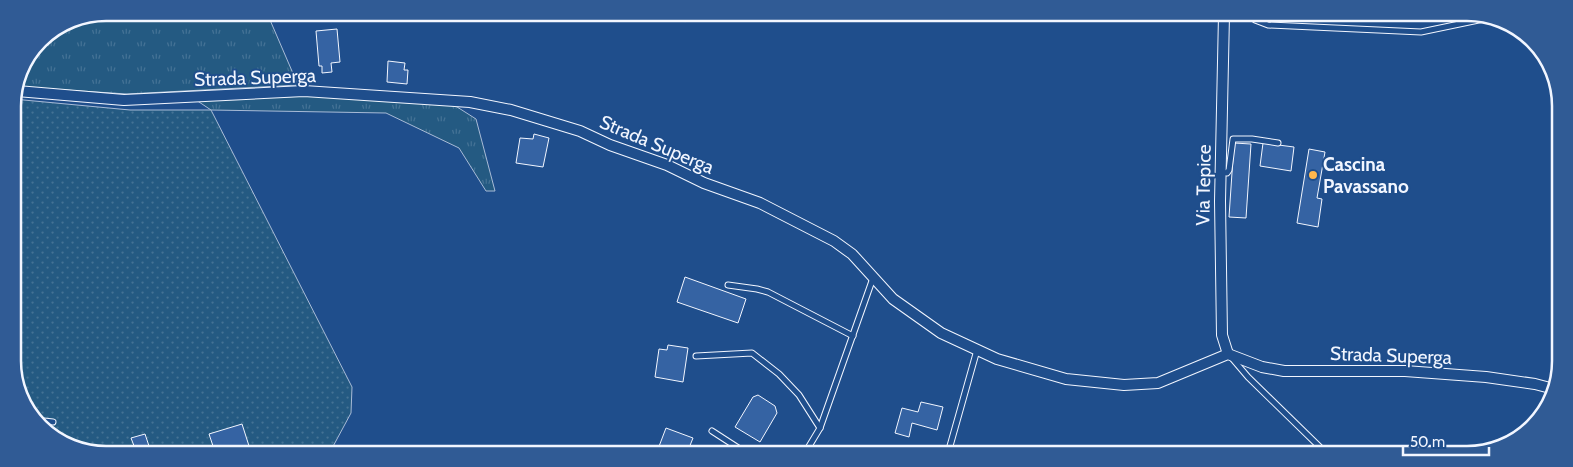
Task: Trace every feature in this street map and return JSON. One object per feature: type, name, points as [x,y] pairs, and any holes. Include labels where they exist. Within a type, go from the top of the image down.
[{"type":"street","name":"Via Tepice","points":[[1224,21],[1220,172],[1222,335],[1228,354]]},
{"type":"street","name":"Strada Superga","points":[[23,91],[124,100],[304,91],[470,102],[511,110],[580,131],[610,145],[667,165],[704,183],[760,203],[834,241],[852,254],[893,299],[941,333],[997,359],[1066,379],[1124,385],[1158,384],[1228,354],[1262,367],[1284,371],[1405,371],[1486,377],[1547,387]]},
{"type":"lane","points":[[1258,21],[1268,25],[1421,32],[1472,21]]},
{"type":"lane","points":[[1220,172],[1227,173],[1229,170],[1232,139],[1252,139],[1278,143]]},
{"type":"lane","points":[[809,446],[820,428],[874,278]]},
{"type":"lane","points":[[728,285],[768,292],[853,336]]},
{"type":"lane","points":[[950,446],[978,350]]},
{"type":"lane","points":[[696,356],[752,353],[779,374],[798,395],[820,428]]},
{"type":"lane","points":[[1228,354],[1248,377],[1319,446]]},
{"type":"lane","points":[[46,421],[53,422]]},
{"type":"lane","points":[[712,431],[735,446]]},
{"type":"green space","points":[[106,21],[270,21],[298,85],[127,94],[23,87],[30,69],[39,54],[50,42],[74,28]]},
{"type":"green space","points":[[308,96],[454,105],[476,119],[495,191],[486,191],[459,148],[386,113],[211,110],[196,100]]},
{"type":"green space","points":[[21,100],[130,110],[211,110],[352,387],[351,413],[333,446],[106,446],[84,443],[50,425],[42,417],[30,398],[23,377],[21,361]]},
{"type":"building","points":[[337,29],[340,62],[331,63],[332,72],[322,73],[322,66],[319,66],[316,31]]},
{"type":"building","points":[[388,61],[405,63],[404,70],[408,70],[407,84],[387,82]]},
{"type":"building","points":[[534,134],[549,138],[543,167],[516,163],[520,138],[533,139]]},
{"type":"building","points":[[1234,143],[1251,144],[1246,218],[1229,217]]},
{"type":"building","points":[[1263,143],[1294,147],[1291,171],[1260,166]]},
{"type":"building","name":"Cascina Pavassano","points":[[1309,149],[1325,152],[1317,198],[1322,199],[1318,227],[1297,223]]},
{"type":"building","points":[[685,277],[746,299],[738,323],[677,302]]},
{"type":"building","points":[[668,345],[688,348],[683,382],[655,377],[659,349],[667,350]]},
{"type":"building","points":[[758,395],[775,406],[777,413],[760,442],[735,427],[753,397]]},
{"type":"building","points":[[921,402],[943,407],[937,430],[912,423],[909,437],[895,433],[902,408],[918,412]]},
{"type":"building","points":[[242,424],[249,446],[213,446],[209,434]]},
{"type":"building","points":[[666,428],[693,438],[690,446],[659,446]]},
{"type":"building","points":[[145,434],[149,446],[134,446],[131,438]]},
{"type":"place","name":"Cascina Pavassano","points":[[1313,175]]}]
